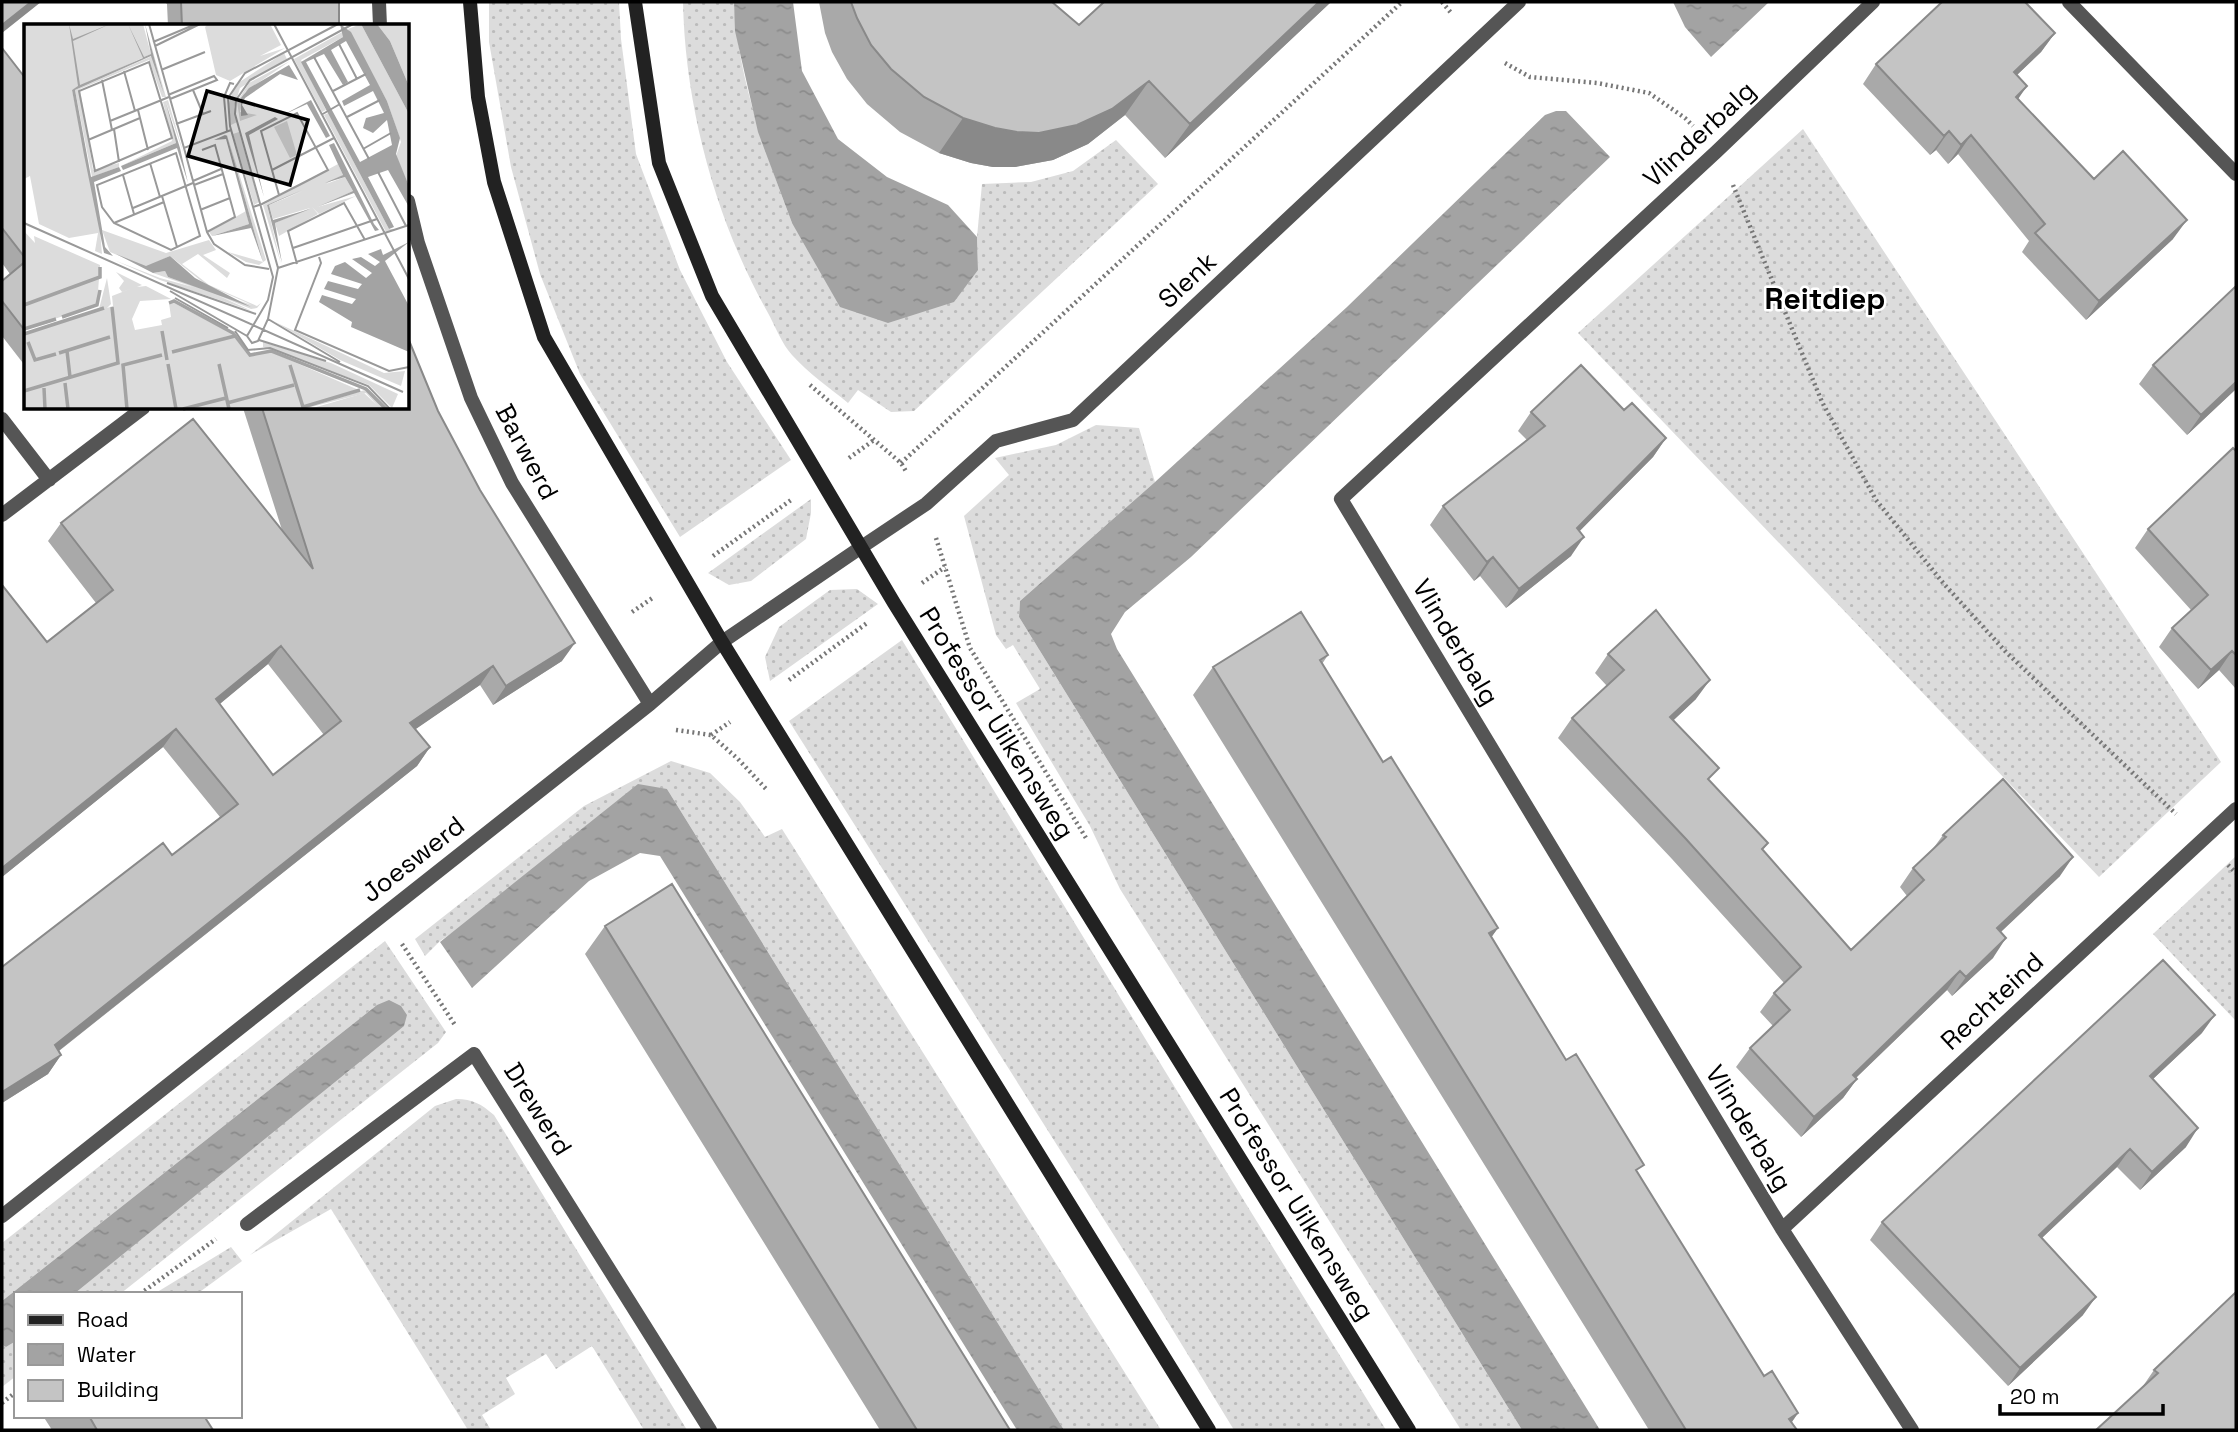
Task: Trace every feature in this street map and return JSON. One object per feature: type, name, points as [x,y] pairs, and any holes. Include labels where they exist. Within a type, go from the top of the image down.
[{"type":"street","points":[[379,2],[380,24]]},
{"type":"street","points":[[470,2],[478,97],[494,182],[544,337],[722,642],[1209,1430]]},
{"type":"street","name":"Professor Uilkensweg","points":[[635,2],[659,163],[712,296],[860,548],[1409,1430]]},
{"type":"street","name":"Slenk","points":[[860,548],[926,504],[996,442],[1073,420],[1519,2]]},
{"type":"street","name":"Vlinderbalg","points":[[1873,2],[1716,152],[1341,499],[1782,1229],[1912,1430]]},
{"type":"street","points":[[2068,2],[2236,174]]},
{"type":"street","name":"Barwerd","points":[[410,209],[418,243],[471,398],[512,483],[650,704]]},
{"type":"street","points":[[2,515],[140,410]]},
{"type":"street","points":[[2,419],[49,480]]},
{"type":"street","name":"Joeswerd","points":[[2,1216],[650,704],[722,642],[860,548]]},
{"type":"street","name":"Rechteind","points":[[1782,1229],[2236,809]]},
{"type":"street","name":"Drewerd","points":[[247,1224],[474,1054],[710,1430]]},
{"type":"path","points":[[901,463],[1402,2]]},
{"type":"path","points":[[1442,2],[1476,42],[1530,78],[1597,83],[1649,93],[1685,118],[1716,152],[1740,198],[1822,401],[1876,500],[1944,584],[2006,652],[2236,873]]},
{"type":"path","name":"Professor Uilkensweg","points":[[803,379],[901,463],[926,504],[970,648],[1015,721]]},
{"type":"path","points":[[604,631],[684,577],[874,440]]},
{"type":"path","points":[[711,735],[945,567]]},
{"type":"path","points":[[670,729],[711,735],[747,767],[771,796]]},
{"type":"path","points":[[382,915],[474,1054]]},
{"type":"path","points":[[143,1292],[213,1241],[247,1224]]},
{"type":"shaded area","points":[[489,2],[619,2],[621,39],[636,154],[680,270],[727,362],[791,460],[680,537],[580,374],[540,274],[511,167],[489,42]]},
{"type":"shaded area","points":[[683,2],[734,2],[741,59],[754,114],[792,223],[978,270],[977,237],[982,184],[1031,182],[1073,171],[1116,140],[1158,184],[914,411],[891,412],[858,390],[848,403],[788,351],[733,240],[719,202],[697,122],[685,42]]},
{"type":"shaded area","points":[[1803,129],[2221,762],[2099,877],[1578,333]]},
{"type":"shaded area","points":[[1096,425],[1139,428],[1155,482],[1020,601],[1019,617],[1522,1430],[1461,1430],[1120,889],[1090,826],[1016,703],[1040,689],[1013,645],[1006,649],[996,635],[964,516],[1009,475],[995,458],[1056,445]]},
{"type":"shaded area","points":[[811,499],[806,539],[751,581],[729,585],[708,573]]},
{"type":"shaded area","points":[[857,589],[878,604],[770,681],[765,657],[779,627],[830,590]]},
{"type":"shaded area","points":[[902,640],[1386,1430],[1234,1430],[789,721]]},
{"type":"shaded area","points":[[671,761],[710,773],[740,802],[765,837],[782,829],[1161,1430],[1064,1430],[667,789],[440,941],[425,956],[415,939],[584,806]]},
{"type":"shaded area","points":[[2236,856],[2236,1021],[2153,934]]},
{"type":"shaded area","points":[[385,941],[446,1032],[438,1043],[123,1292],[76,1292],[209,1183],[377,1005],[2,1301],[2,1243]]},
{"type":"shaded area","points":[[456,1099],[476,1103],[494,1115],[687,1430],[644,1430],[592,1346],[556,1369],[546,1354],[506,1378],[515,1394],[482,1415],[491,1430],[468,1430],[331,1209],[250,1255],[435,1106]]},
{"type":"shaded area","points":[[231,1247],[242,1261],[200,1292],[157,1292]]},
{"type":"shaded area","points":[[14,1342],[14,1378],[2,1387],[2,1345],[6,1347]]},
{"type":"water","points":[[734,2],[793,2],[802,71],[838,139],[887,177],[948,205],[977,237],[978,270],[954,302],[888,323],[840,307],[792,223],[758,132],[735,31]]},
{"type":"water","points":[[1673,2],[1769,2],[1711,57],[1685,27]]},
{"type":"water","points":[[1566,111],[1610,157],[1191,557],[1125,612],[1111,634],[1117,649],[1600,1430],[1522,1430],[1019,617],[1020,601],[1347,307],[1545,115]]},
{"type":"water","points":[[638,784],[667,789],[1064,1430],[1017,1430],[660,856],[640,853],[589,881],[472,988],[440,942]]},
{"type":"water","points":[[389,1000],[401,1006],[407,1015],[404,1026],[76,1292],[14,1292],[14,1342],[6,1347],[2,1345],[2,1301],[377,1005]]},
{"type":"building","points":[[2,2],[31,2],[2,25]]},
{"type":"building","points":[[181,2],[339,2],[339,24],[182,24]]},
{"type":"building","points":[[851,2],[1052,2],[1079,25],[1104,2],[1319,2],[1190,124],[1149,81],[1112,109],[1077,125],[1039,133],[995,128],[963,118],[924,97],[891,69],[871,45]]},
{"type":"building","points":[[1942,2],[2025,2],[2055,33],[2014,72],[2027,86],[2016,97],[2094,179],[2123,151],[2187,220],[2099,301],[2035,233],[2045,224],[1971,135],[1961,145],[1949,131],[1944,136],[1876,64]]},
{"type":"building","points":[[2,48],[24,76],[24,256],[2,228]]},
{"type":"building","points":[[24,263],[24,329],[2,301],[2,281]]},
{"type":"building","points":[[2236,286],[2236,382],[2201,415],[2153,365]]},
{"type":"building","points":[[410,343],[438,411],[480,490],[575,643],[506,686],[493,666],[410,723],[430,747],[55,1045],[61,1055],[2,1092],[2,967],[163,843],[172,855],[238,804],[176,729],[2,868],[2,585],[47,642],[113,590],[61,523],[193,419],[313,569],[263,410],[410,410]],"holes":[[[281,646],[341,721],[273,775],[216,699]]]},
{"type":"building","points":[[1581,365],[1624,410],[1632,403],[1666,438],[1577,528],[1584,537],[1519,589],[1493,557],[1487,562],[1443,506],[1545,426],[1531,412]]},
{"type":"building","points":[[2233,448],[2236,451],[2236,655],[2232,651],[2211,670],[2172,628],[2208,595],[2148,529]]},
{"type":"building","points":[[1656,610],[1710,680],[1670,717],[1719,768],[1708,779],[1768,843],[1762,849],[1851,950],[1924,880],[1913,868],[1946,837],[1943,835],[2003,779],[2073,857],[1997,928],[2006,938],[1966,977],[1960,971],[1853,1075],[1857,1079],[1814,1117],[1750,1048],[1790,1010],[1774,993],[1801,967],[1572,718],[1624,670],[1608,654]]},
{"type":"building","points":[[1301,612],[1328,655],[1320,660],[1383,762],[1391,757],[1498,928],[1489,933],[1566,1060],[1576,1054],[1644,1165],[1636,1170],[1764,1376],[1772,1371],[1798,1413],[1789,1419],[1797,1430],[1686,1430],[1213,667]]},
{"type":"building","points":[[672,884],[1010,1430],[917,1430],[605,926]]},
{"type":"building","points":[[2163,960],[2215,1015],[2150,1076],[2198,1128],[2152,1172],[2130,1149],[2039,1235],[2096,1297],[2020,1368],[1882,1222]]},
{"type":"building","points":[[2236,1292],[2236,1430],[2096,1430],[2158,1373],[2154,1370]]},
{"type":"building","points":[[90,1418],[205,1418],[213,1430],[97,1430]]},
{"type":"district","name":"Reitdiep","points":[[1825,299]]}]
